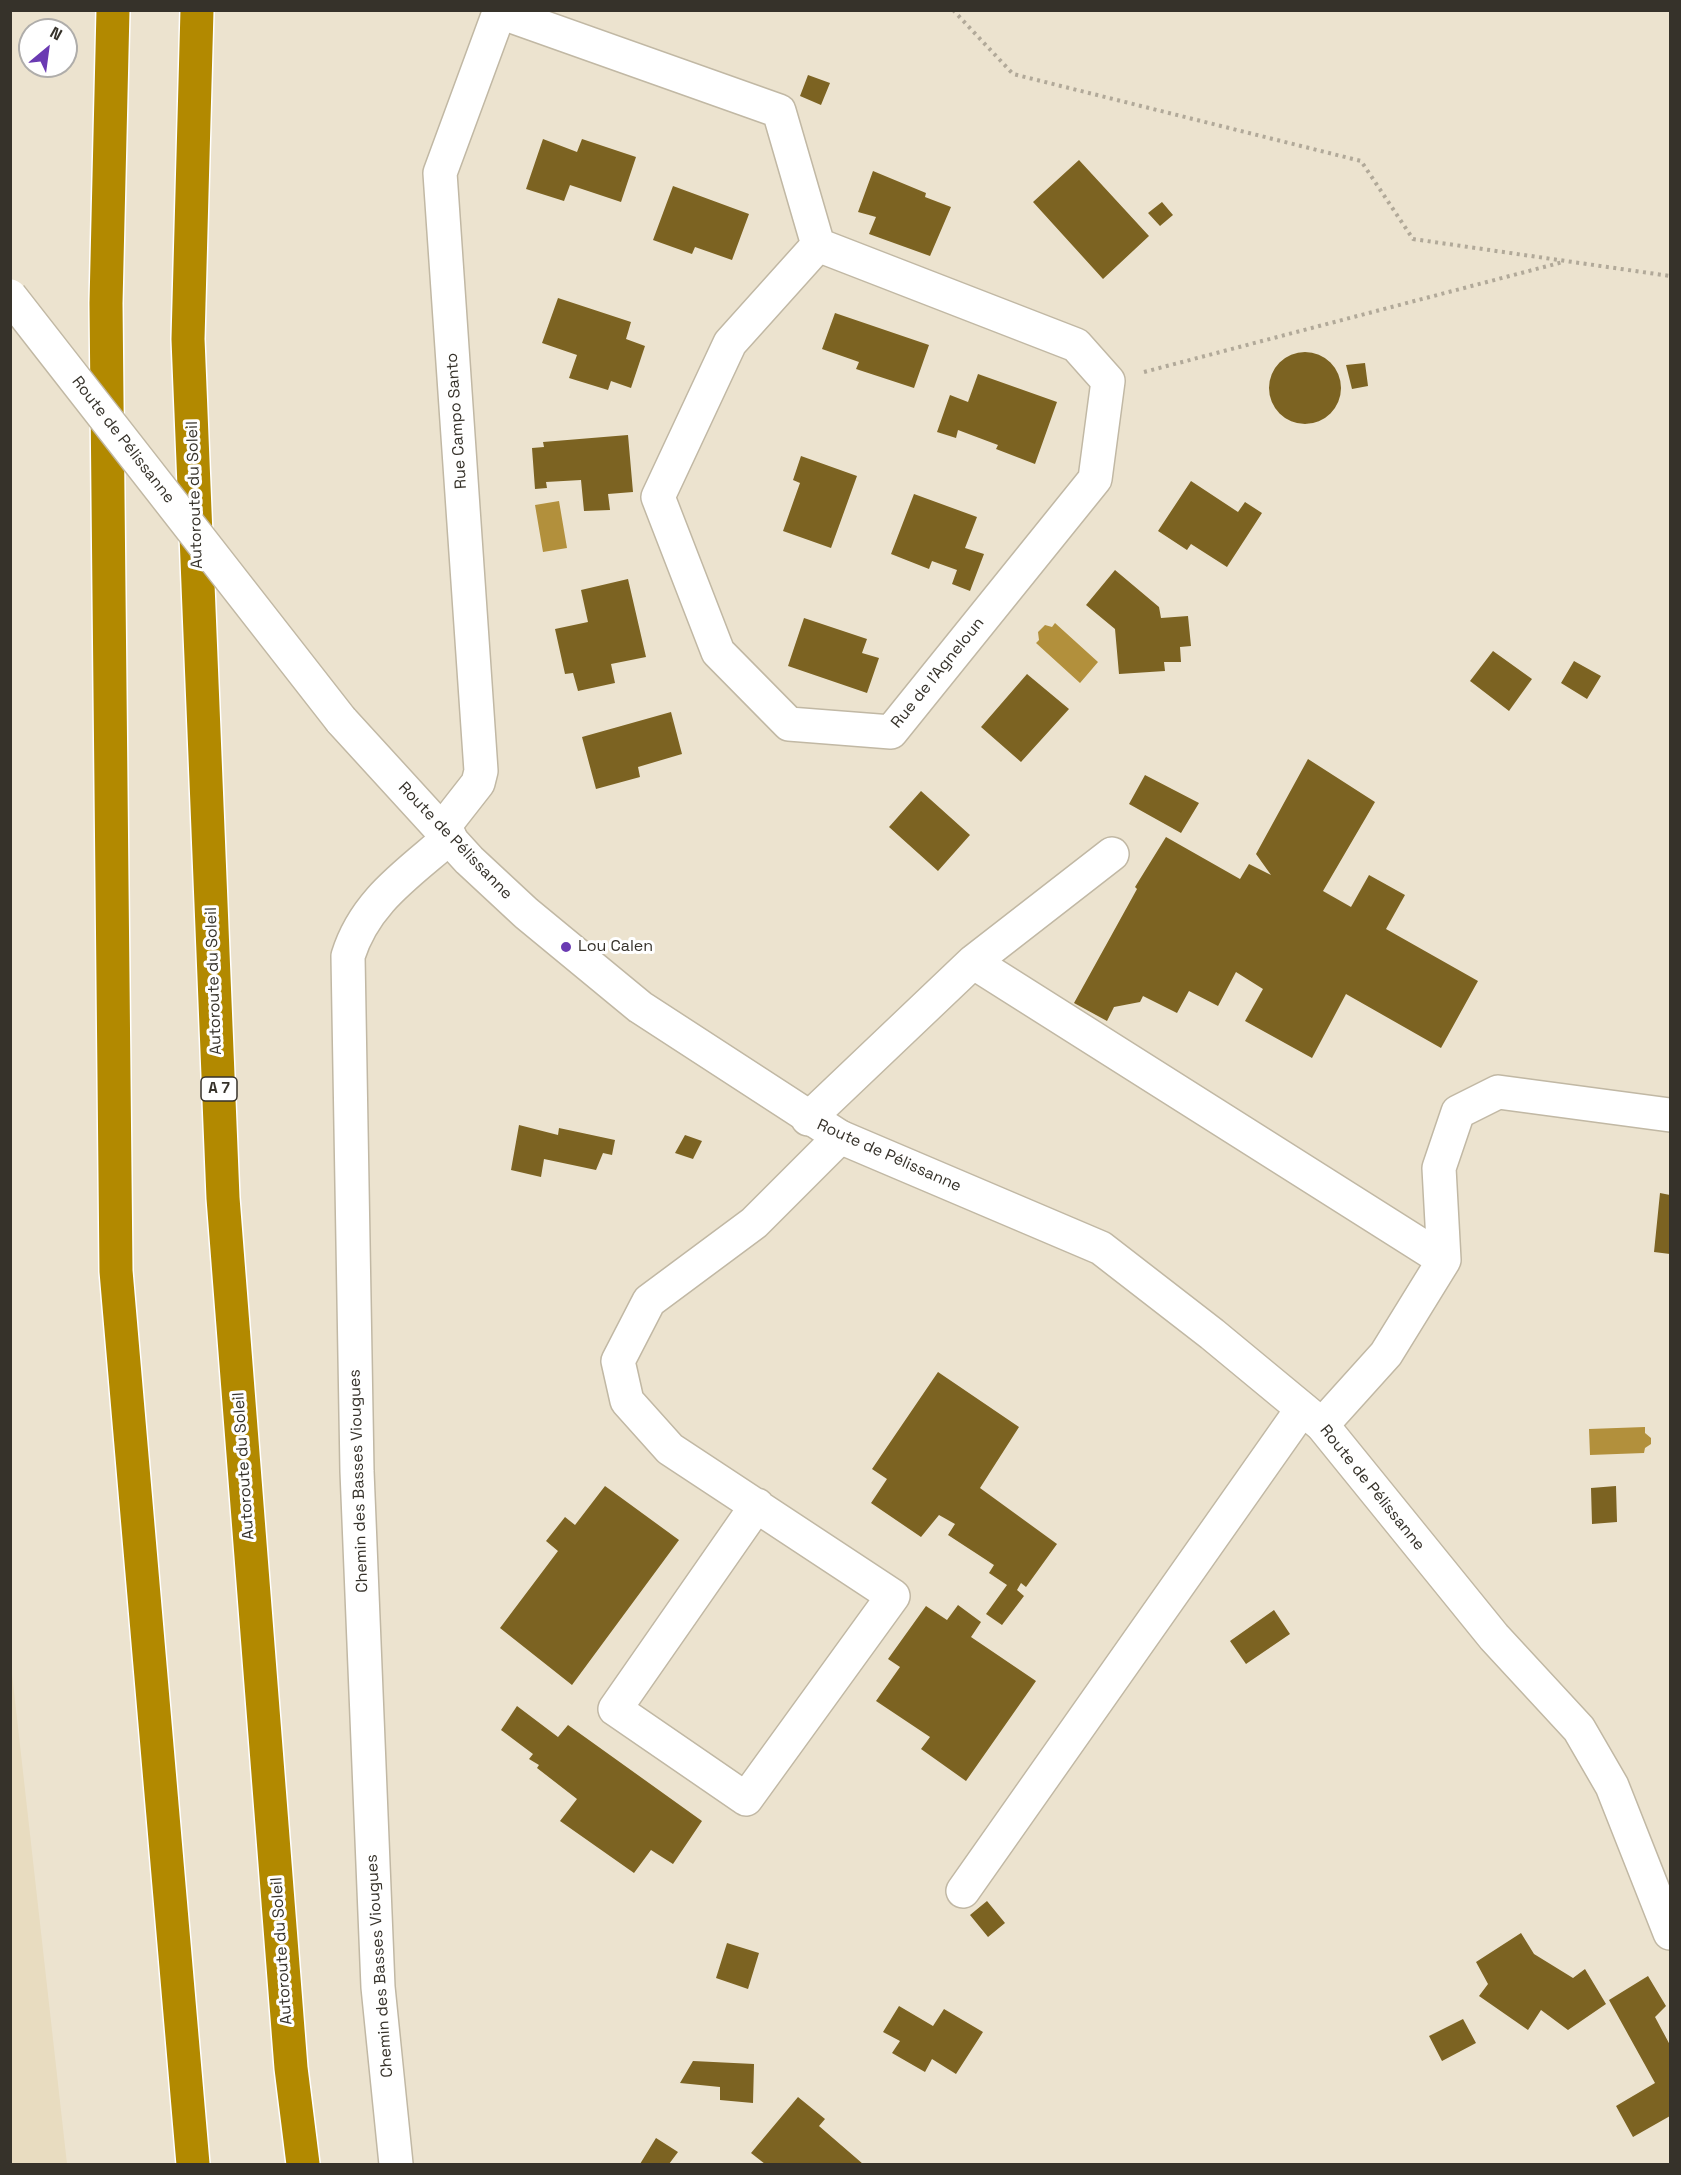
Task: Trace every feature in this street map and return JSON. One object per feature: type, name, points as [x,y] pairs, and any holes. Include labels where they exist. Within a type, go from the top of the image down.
[{"type":"highway","points":[[113,10],[106,303],[116,1270],[193,2164]]},
{"type":"highway","name":"Autoroute du Soleil","points":[[197,10],[188,339],[223,1198],[291,2068],[303,2164]]},
{"type":"street","points":[[500,11],[779,111],[818,245],[1076,345],[1108,381]]},
{"type":"street","name":"Rue Campo Santo","points":[[446,833],[478,783],[481,771],[440,173],[500,11]]},
{"type":"street","name":"Rue de l'Agneloun","points":[[818,245],[730,343],[658,497],[718,652],[789,724],[891,732],[1095,479],[1108,381]]},
{"type":"street","name":"Route de Pélissanne","points":[[10,296],[341,720],[469,860],[526,914],[640,1006],[808,1119],[840,1137],[1101,1248],[1312,1417],[1494,1637],[1579,1729],[1612,1786],[1671,1933]]},
{"type":"street","name":"Chemin des Basses Viougues","points":[[396,2164],[378,1987],[358,1495],[348,956],[354,935],[367,914],[446,833]]},
{"type":"street","points":[[808,1119],[973,962],[1112,854]]},
{"type":"street","points":[[973,962],[1444,1260]]},
{"type":"street","points":[[963,1891],[1312,1417],[1386,1354],[1444,1260],[1439,1168],[1458,1112],[1498,1092],[1671,1115]]},
{"type":"street","points":[[758,1505],[615,1709],[746,1799],[893,1596],[758,1505],[670,1449],[627,1401],[618,1361],[649,1301],[754,1223],[840,1137]]},
{"type":"path","points":[[953,10],[1013,74],[1361,161],[1413,239],[1671,276]]},
{"type":"path","points":[[1108,381],[1567,261]]},
{"type":"shaded area","points":[[559,501],[567,548],[543,552],[535,505]]},
{"type":"shaded area","points":[[1055,623],[1098,662],[1080,683],[1036,643],[1039,640],[1038,632],[1045,625],[1052,627]]},
{"type":"shaded area","points":[[1645,1427],[1645,1433],[1651,1438],[1651,1444],[1645,1448],[1644,1453],[1590,1455],[1589,1429]]},
{"type":"shaded area","points":[[11,1665],[67,2164],[11,2164]]},
{"type":"building","points":[[808,75],[830,83],[821,105],[800,96]]},
{"type":"building","points":[[543,139],[577,152],[582,139],[636,157],[621,202],[570,185],[564,201],[526,189]]},
{"type":"building","points":[[1079,160],[1149,236],[1103,279],[1033,202]]},
{"type":"building","points":[[873,171],[926,193],[925,197],[951,207],[930,256],[869,234],[876,217],[858,212]]},
{"type":"building","points":[[673,186],[749,214],[732,260],[695,247],[692,254],[653,240]]},
{"type":"building","points":[[1162,202],[1173,215],[1160,226],[1148,213]]},
{"type":"building","points":[[558,298],[631,322],[626,339],[645,346],[631,388],[611,381],[608,390],[569,378],[577,355],[542,343]]},
{"type":"building","points":[[835,313],[929,345],[914,388],[856,369],[859,362],[822,349]]},
{"type":"building","points":[[1312,352],[1331,362],[1339,374],[1341,388],[1339,402],[1331,414],[1319,422],[1298,424],[1279,414],[1271,402],[1269,381],[1279,362],[1291,354]]},
{"type":"building","points":[[1365,363],[1368,386],[1352,389],[1346,365]]},
{"type":"building","points":[[978,374],[1057,402],[1035,464],[996,449],[998,445],[958,430],[956,438],[937,432],[950,395],[968,402]]},
{"type":"building","points":[[628,435],[633,492],[608,494],[610,510],[584,511],[581,480],[546,482],[547,488],[535,489],[532,448],[544,447],[543,442]]},
{"type":"building","points":[[801,456],[857,476],[831,548],[783,531],[800,483],[793,480]]},
{"type":"building","points":[[1191,481],[1238,512],[1245,502],[1262,513],[1227,567],[1191,544],[1187,550],[1158,531]]},
{"type":"building","points":[[914,494],[977,517],[965,548],[984,554],[970,591],[952,584],[957,570],[932,561],[929,569],[891,554]]},
{"type":"building","points":[[1115,570],[1159,607],[1161,618],[1188,616],[1191,646],[1180,647],[1181,662],[1164,662],[1165,671],[1119,674],[1115,629],[1086,605]]},
{"type":"building","points":[[628,579],[646,657],[611,664],[615,683],[578,691],[573,673],[565,674],[555,629],[588,622],[581,590]]},
{"type":"building","points":[[804,618],[867,639],[862,653],[879,658],[867,693],[788,666]]},
{"type":"building","points":[[1493,651],[1532,679],[1509,711],[1470,681]]},
{"type":"building","points":[[1574,661],[1601,676],[1587,699],[1561,683]]},
{"type":"building","points":[[1027,674],[1069,709],[1021,762],[981,727]]},
{"type":"building","points":[[671,712],[682,754],[638,767],[640,777],[596,789],[582,737]]},
{"type":"building","points":[[1308,759],[1375,802],[1323,891],[1351,907],[1369,875],[1405,895],[1386,929],[1478,981],[1441,1048],[1346,994],[1312,1058],[1245,1021],[1263,989],[1236,972],[1218,1006],[1189,991],[1177,1013],[1143,996],[1140,1002],[1114,1007],[1107,1021],[1074,1003],[1137,889],[1135,887],[1166,837],[1240,879],[1249,864],[1271,875],[1256,854]]},
{"type":"building","points":[[1145,775],[1199,803],[1181,833],[1129,804]]},
{"type":"building","points":[[921,791],[970,835],[938,871],[889,827]]},
{"type":"building","points":[[519,1125],[558,1135],[559,1128],[615,1140],[612,1155],[603,1153],[596,1170],[544,1159],[541,1177],[511,1170]]},
{"type":"building","points":[[685,1135],[702,1141],[693,1159],[675,1153]]},
{"type":"building","points":[[1660,1193],[1670,1195],[1670,1254],[1654,1252]]},
{"type":"building","points":[[938,1372],[1019,1427],[980,1488],[1057,1544],[1026,1587],[1021,1583],[1017,1590],[1024,1596],[1002,1625],[986,1614],[1007,1585],[989,1573],[994,1565],[948,1535],[955,1524],[939,1515],[921,1537],[871,1503],[887,1479],[872,1469]]},
{"type":"building","points":[[605,1486],[679,1540],[572,1685],[500,1628],[558,1551],[546,1541],[565,1517],[575,1525]]},
{"type":"building","points":[[1616,1486],[1617,1522],[1592,1524],[1591,1488]]},
{"type":"building","points":[[958,1605],[981,1622],[971,1637],[1036,1681],[966,1781],[921,1749],[930,1737],[876,1701],[900,1667],[888,1659],[926,1606],[947,1620]]},
{"type":"building","points":[[1274,1610],[1290,1634],[1246,1664],[1230,1641]]},
{"type":"building","points":[[517,1706],[558,1737],[568,1725],[702,1821],[673,1864],[651,1850],[634,1873],[560,1821],[577,1799],[537,1768],[539,1765],[529,1759],[533,1754],[501,1730]]},
{"type":"building","points":[[987,1901],[1005,1923],[988,1937],[970,1915]]},
{"type":"building","points":[[1521,1933],[1534,1954],[1573,1978],[1585,1969],[1606,2004],[1568,2030],[1541,2010],[1528,2030],[1479,1996],[1488,1984],[1476,1962]]},
{"type":"building","points":[[727,1943],[759,1953],[748,1989],[716,1978]]},
{"type":"building","points":[[1648,1976],[1666,2006],[1655,2017],[1670,2045],[1670,2116],[1633,2137],[1616,2106],[1655,2083],[1609,2000]]},
{"type":"building","points":[[899,2006],[933,2026],[944,2009],[983,2032],[956,2074],[932,2059],[925,2072],[892,2053],[900,2041],[883,2032]]},
{"type":"building","points":[[1463,2019],[1476,2043],[1442,2061],[1429,2036]]},
{"type":"building","points":[[693,2061],[754,2064],[753,2103],[720,2100],[720,2087],[680,2083]]},
{"type":"building","points":[[798,2097],[825,2119],[819,2126],[863,2164],[765,2164],[751,2153]]},
{"type":"building","points":[[656,2138],[678,2152],[669,2164],[640,2164]]},
{"type":"place","name":"Lou Calen","points":[[566,947]]}]
